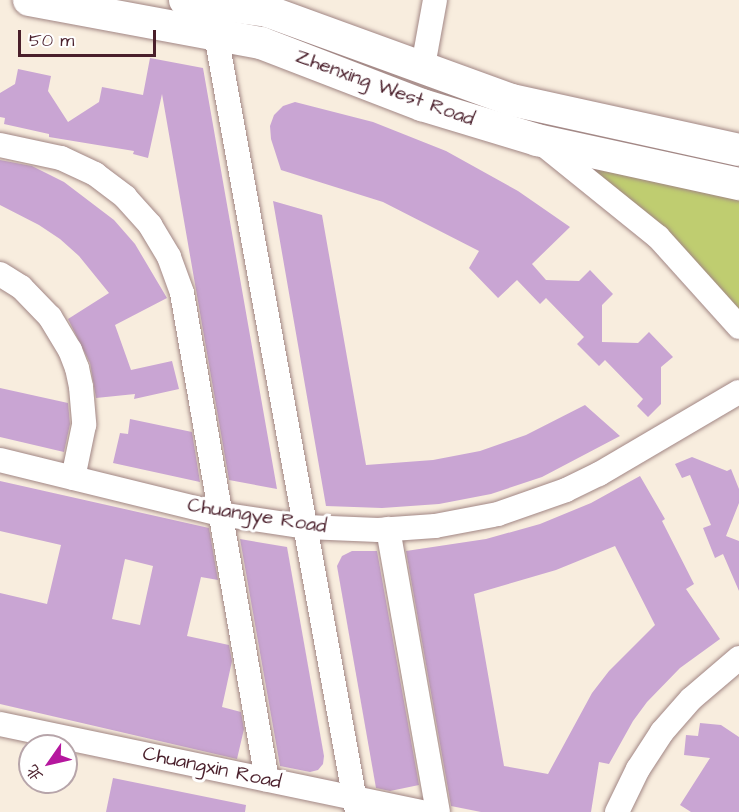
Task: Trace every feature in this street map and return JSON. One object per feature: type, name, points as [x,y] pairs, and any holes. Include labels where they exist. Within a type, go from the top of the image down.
[{"type":"main road","name":"Zhenxing West Road","points":[[29,0],[261,43],[422,105],[537,140],[739,184]]},
{"type":"main road","name":"Zhenxing West Road","points":[[185,0],[267,11],[512,100],[739,150]]},
{"type":"street","points":[[423,66],[435,0]]},
{"type":"street","points":[[216,35],[355,805]]},
{"type":"street","points":[[537,140],[658,237],[739,327]]},
{"type":"street","points":[[0,145],[61,158],[94,174],[124,197],[150,225],[169,258],[182,293],[267,780]]},
{"type":"street","points":[[0,274],[21,287],[50,317],[70,350],[77,368],[84,425],[73,478]]},
{"type":"street","name":"Chuangye Road","points":[[0,460],[220,514],[306,527],[388,529],[435,526],[489,515],[566,490],[599,474],[739,392]]},
{"type":"street","points":[[388,529],[438,812]]},
{"type":"street","points":[[617,812],[638,769],[662,732],[691,699],[739,658]]},
{"type":"street","name":"Chuangxin Road","points":[[0,724],[267,780],[355,805],[423,812]]},
{"type":"green space","points":[[537,140],[739,184],[739,327]]},
{"type":"building","points":[[150,58],[203,68],[277,489],[229,480],[162,94],[148,158],[133,154],[134,151],[49,137],[49,134],[4,124],[5,118],[0,117],[0,93],[15,84],[18,69],[51,76],[48,91],[68,122],[99,102],[102,87],[143,95]]},
{"type":"building","points":[[295,102],[373,122],[446,151],[518,191],[570,227],[532,264],[546,280],[579,281],[590,270],[613,294],[602,305],[602,342],[638,343],[649,332],[673,357],[661,367],[661,404],[648,417],[637,406],[643,399],[605,360],[599,366],[577,344],[584,337],[546,298],[540,304],[517,280],[498,298],[469,268],[479,251],[383,202],[281,170],[271,139],[270,126],[274,115],[283,106]]},
{"type":"building","points":[[0,160],[32,166],[64,182],[114,220],[135,244],[167,298],[115,325],[131,370],[172,361],[179,389],[134,399],[135,394],[96,398],[90,363],[68,319],[109,293],[79,256],[60,239],[39,225],[0,205]]},
{"type":"building","points":[[273,201],[322,215],[366,465],[433,460],[480,451],[526,435],[585,405],[620,436],[542,477],[491,494],[439,504],[382,508],[326,506]]},
{"type":"building","points":[[0,388],[68,403],[70,424],[64,452],[0,437]]},
{"type":"building","points":[[130,419],[192,432],[200,482],[113,463],[120,433],[128,434]]},
{"type":"building","points":[[692,457],[727,471],[731,469],[739,489],[739,503],[726,536],[739,541],[739,591],[723,554],[715,558],[703,528],[711,525],[690,475],[682,478],[675,464]]},
{"type":"building","points":[[640,476],[665,519],[662,521],[694,584],[686,589],[720,639],[680,668],[647,702],[633,721],[609,764],[599,762],[591,812],[481,812],[451,806],[406,551],[486,539],[540,524],[591,503]],"holes":[[[615,546],[655,625],[609,671],[592,693],[548,774],[504,766],[474,594],[556,570]]]},
{"type":"building","points":[[0,481],[209,528],[218,580],[201,577],[187,636],[229,645],[232,661],[222,707],[241,712],[244,729],[237,759],[0,704],[0,593],[47,604],[61,545],[0,531]],"holes":[[[125,559],[153,566],[140,625],[112,619]]]},
{"type":"building","points":[[240,539],[287,547],[324,756],[323,764],[318,770],[310,772],[280,766]]},
{"type":"building","points":[[352,551],[377,551],[419,785],[390,791],[376,788],[337,566],[342,556]]},
{"type":"building","points":[[700,723],[721,725],[739,737],[739,812],[691,812],[680,805],[710,758],[684,755],[686,735],[698,736]]},
{"type":"building","points":[[113,778],[246,805],[245,812],[106,812]]}]
